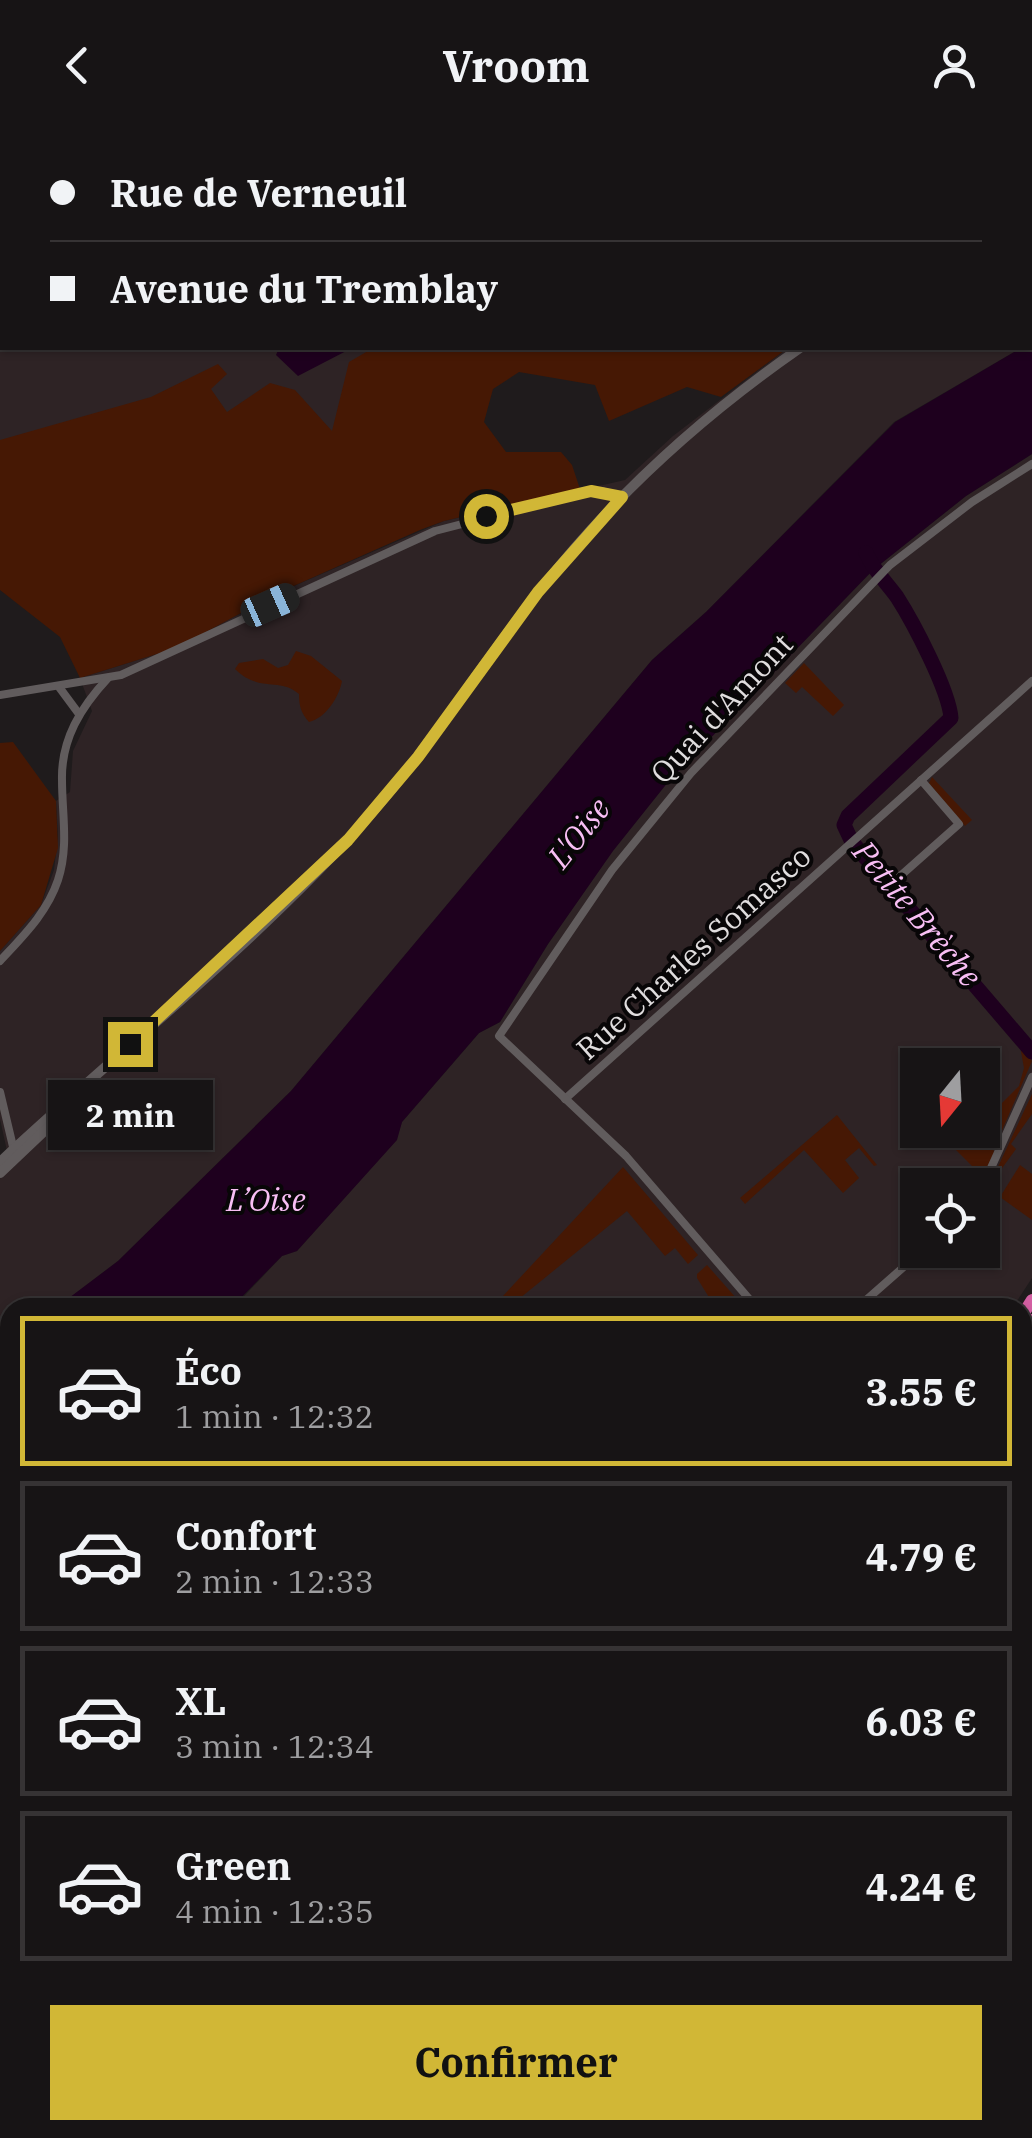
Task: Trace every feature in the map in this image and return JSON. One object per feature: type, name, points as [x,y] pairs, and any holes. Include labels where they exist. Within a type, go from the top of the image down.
[{"type":"main road","points":[[0,1162],[348,840],[418,757],[538,592],[622,497],[708,418],[797,350]]},
{"type":"main road","points":[[0,1173],[13,1151]]},
{"type":"street","name":"Quai d'Amont","points":[[566,1098],[499,1036],[644,828],[884,570],[972,502],[1032,464]]},
{"type":"street","points":[[0,695],[126,673],[435,530],[591,491],[622,497]]},
{"type":"street","points":[[0,961],[35,922],[59,876],[66,846],[62,774],[67,743],[79,714],[108,678]]},
{"type":"street","name":"Rue Charles Somasco","points":[[566,1098],[1031,683]]},
{"type":"street","points":[[59,687],[79,714]]},
{"type":"street","points":[[898,878],[959,824],[921,780]]},
{"type":"street","points":[[991,1168],[1032,1077]]},
{"type":"street","points":[[0,1092],[13,1151]]},
{"type":"street","points":[[566,1098],[626,1156],[748,1298]]},
{"type":"street","points":[[8,1120],[24,1140]]},
{"type":"street","points":[[868,1298],[903,1268]]},
{"type":"shaded area","points":[[0,350],[392,350],[355,439],[0,461]]},
{"type":"shaded area","points":[[370,350],[785,350],[721,397],[687,387],[609,421],[595,385],[519,372],[493,389],[484,422],[506,452],[561,452],[572,465],[580,489],[420,530],[280,592],[176,648],[80,678],[60,637],[0,590],[0,440],[151,397],[218,364],[227,374],[211,389],[227,412],[270,383],[295,390],[332,431],[349,362]]},
{"type":"shaded area","points":[[785,350],[1018,350],[894,422],[706,612],[652,660],[291,1091],[118,1261],[70,1298],[0,1298],[0,1157],[7,1151],[0,1119],[0,951],[41,905],[54,870],[58,836],[56,801],[70,792],[73,751],[92,711],[80,678],[176,648],[280,592],[444,521],[625,480],[673,436]]},
{"type":"shaded area","points":[[1032,454],[1032,1278],[1019,1298],[242,1298],[282,1256],[297,1251],[396,1140],[402,1122],[479,1033],[500,1022],[613,850],[668,782],[873,570],[966,496]]},
{"type":"shaded area","points":[[296,651],[311,656],[342,681],[331,706],[309,722],[301,709],[299,694],[284,686],[252,681],[235,669],[239,663],[263,659],[278,668],[288,665]]},
{"type":"shaded area","points":[[804,663],[844,705],[833,716],[802,687],[796,693],[785,683]]},
{"type":"shaded area","points":[[13,742],[56,801],[58,848],[41,905],[0,951],[0,743]]},
{"type":"shaded area","points":[[932,777],[972,820],[965,826],[929,783]]},
{"type":"shaded area","points":[[1020,1046],[1032,1061],[1000,1135],[1000,1105],[1019,1086],[1024,1068]]},
{"type":"shaded area","points":[[1032,1094],[1032,1114],[1011,1144],[1016,1149],[1000,1171],[997,1168]]},
{"type":"shaded area","points":[[837,1115],[877,1165],[859,1148],[845,1160],[859,1178],[843,1193],[804,1150],[745,1204],[740,1198]]},
{"type":"shaded area","points":[[954,1148],[993,1148],[986,1168],[974,1168]]},
{"type":"shaded area","points":[[1020,1165],[1032,1174],[1032,1220],[1000,1197]]},
{"type":"shaded area","points":[[623,1167],[698,1255],[688,1264],[675,1248],[665,1256],[627,1211],[520,1298],[502,1297]]},
{"type":"shaded area","points":[[707,1265],[736,1298],[709,1298],[697,1274]]},
{"type":"water","points":[[278,350],[348,350],[298,376],[276,355]]},
{"type":"water","name":"L’Oise","points":[[1018,350],[1032,350],[1032,454],[966,496],[873,570],[668,782],[613,851],[500,1022],[479,1033],[402,1122],[397,1140],[297,1251],[282,1256],[241,1298],[69,1298],[118,1261],[291,1091],[652,660],[706,612],[895,422]]},
{"type":"waterway","name":"Petite Brèche","points":[[866,553],[921,639],[944,691],[951,718],[848,816],[844,825],[852,842],[1032,1052]]},
{"type":"route","points":[[130,1044],[348,840],[418,757],[538,592],[622,497],[591,491],[486,516]]},
{"type":"water label","name":"L'Oise","points":[[579,833]]}]
